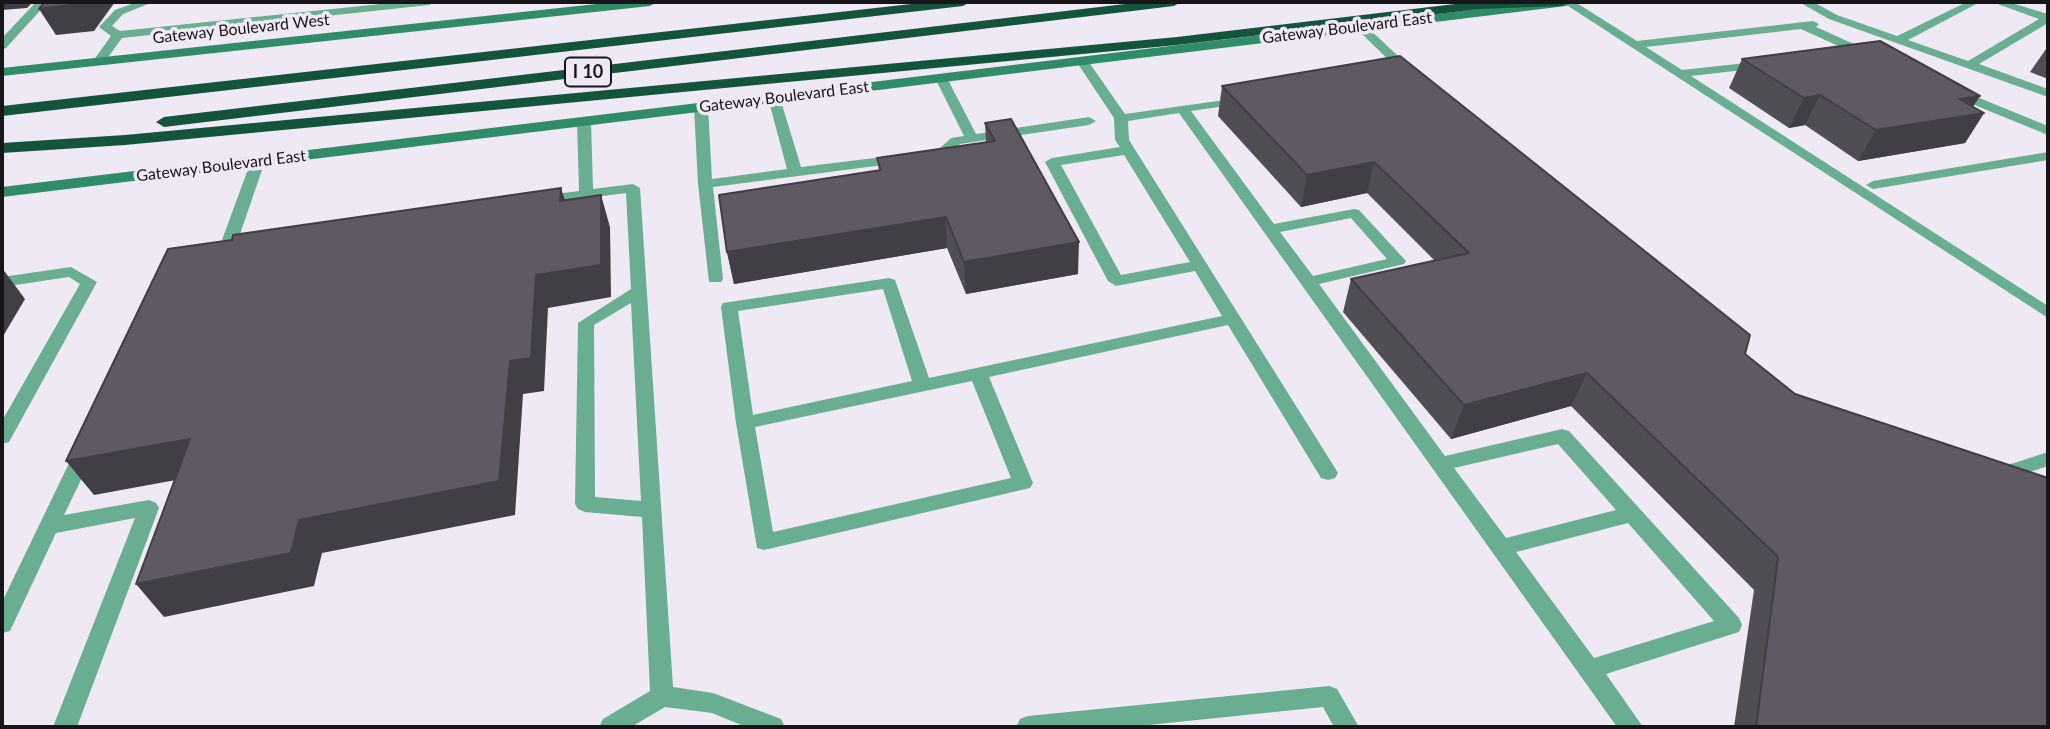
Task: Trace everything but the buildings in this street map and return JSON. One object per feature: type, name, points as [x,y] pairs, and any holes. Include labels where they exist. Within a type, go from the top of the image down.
[{"type":"highway","points":[[528,51],[646,29],[886,2]]},
{"type":"highway","name":"I 10","points":[[2,111],[963,2]]},
{"type":"highway","name":"I 10","points":[[2,141],[1174,2]]},
{"type":"highway","points":[[2,148],[125,140],[1127,46],[1257,33],[1479,5],[1566,2]]},
{"type":"main road","name":"Gateway Boulevard West","points":[[2,72],[650,2]]},
{"type":"main road","name":"Gateway Boulevard East","points":[[2,192],[1566,2]]},
{"type":"lane","points":[[2,45],[42,2]]},
{"type":"lane","points":[[99,61],[116,32],[130,24],[143,4],[159,2]]},
{"type":"lane","points":[[116,32],[322,9],[429,2]]},
{"type":"lane","points":[[1566,2],[2048,313]]},
{"type":"lane","points":[[1805,2],[1833,18],[2048,93]]},
{"type":"lane","points":[[1898,40],[1975,2]]},
{"type":"lane","points":[[1997,2],[2048,18]]},
{"type":"lane","points":[[313,38],[322,9]]},
{"type":"lane","points":[[1636,46],[1802,25],[1833,18]]},
{"type":"lane","points":[[1969,65],[2048,18]]},
{"type":"lane","points":[[1802,25],[1865,53],[1831,54]]},
{"type":"lane","points":[[1362,27],[1409,78]]},
{"type":"lane","points":[[1082,61],[1121,118],[1122,140],[1328,473]]},
{"type":"lane","points":[[1681,74],[1776,62]]},
{"type":"lane","points":[[941,78],[972,139]]},
{"type":"lane","points":[[1947,88],[2048,131]]},
{"type":"lane","points":[[774,98],[794,172]]},
{"type":"lane","points":[[1121,118],[1250,99]]},
{"type":"lane","points":[[701,107],[705,184],[715,279]]},
{"type":"lane","points":[[1183,109],[1631,727]]},
{"type":"lane","points":[[584,121],[586,194]]},
{"type":"lane","points":[[705,184],[943,153],[956,141],[1088,121]]},
{"type":"lane","points":[[1129,150],[1052,162],[1116,281],[1199,265]]},
{"type":"lane","points":[[1873,185],[2048,156]]},
{"type":"lane","points":[[230,240],[258,161]]},
{"type":"lane","points":[[517,202],[633,188],[662,696]]},
{"type":"lane","points":[[1270,229],[1354,213],[1398,261],[1308,282]]},
{"type":"lane","points":[[2,282],[71,272],[89,282],[2,437]]},
{"type":"lane","points":[[923,387],[889,283],[729,307],[764,542],[1023,483],[979,375]]},
{"type":"lane","points":[[639,291],[586,323],[585,504],[651,510]]},
{"type":"lane","points":[[745,423],[1233,319]]},
{"type":"lane","points":[[1440,464],[1562,436],[1731,625],[1589,669]]},
{"type":"lane","points":[[2,624],[90,441]]},
{"type":"lane","points":[[1986,466],[2008,472],[2044,464]]},
{"type":"lane","points":[[49,526],[149,508],[65,727]]},
{"type":"lane","points":[[1501,548],[1632,514]]},
{"type":"lane","points":[[611,727],[662,696],[713,704],[773,727]]},
{"type":"lane","points":[[1028,727],[1112,723],[1329,696],[1347,727]]}]
